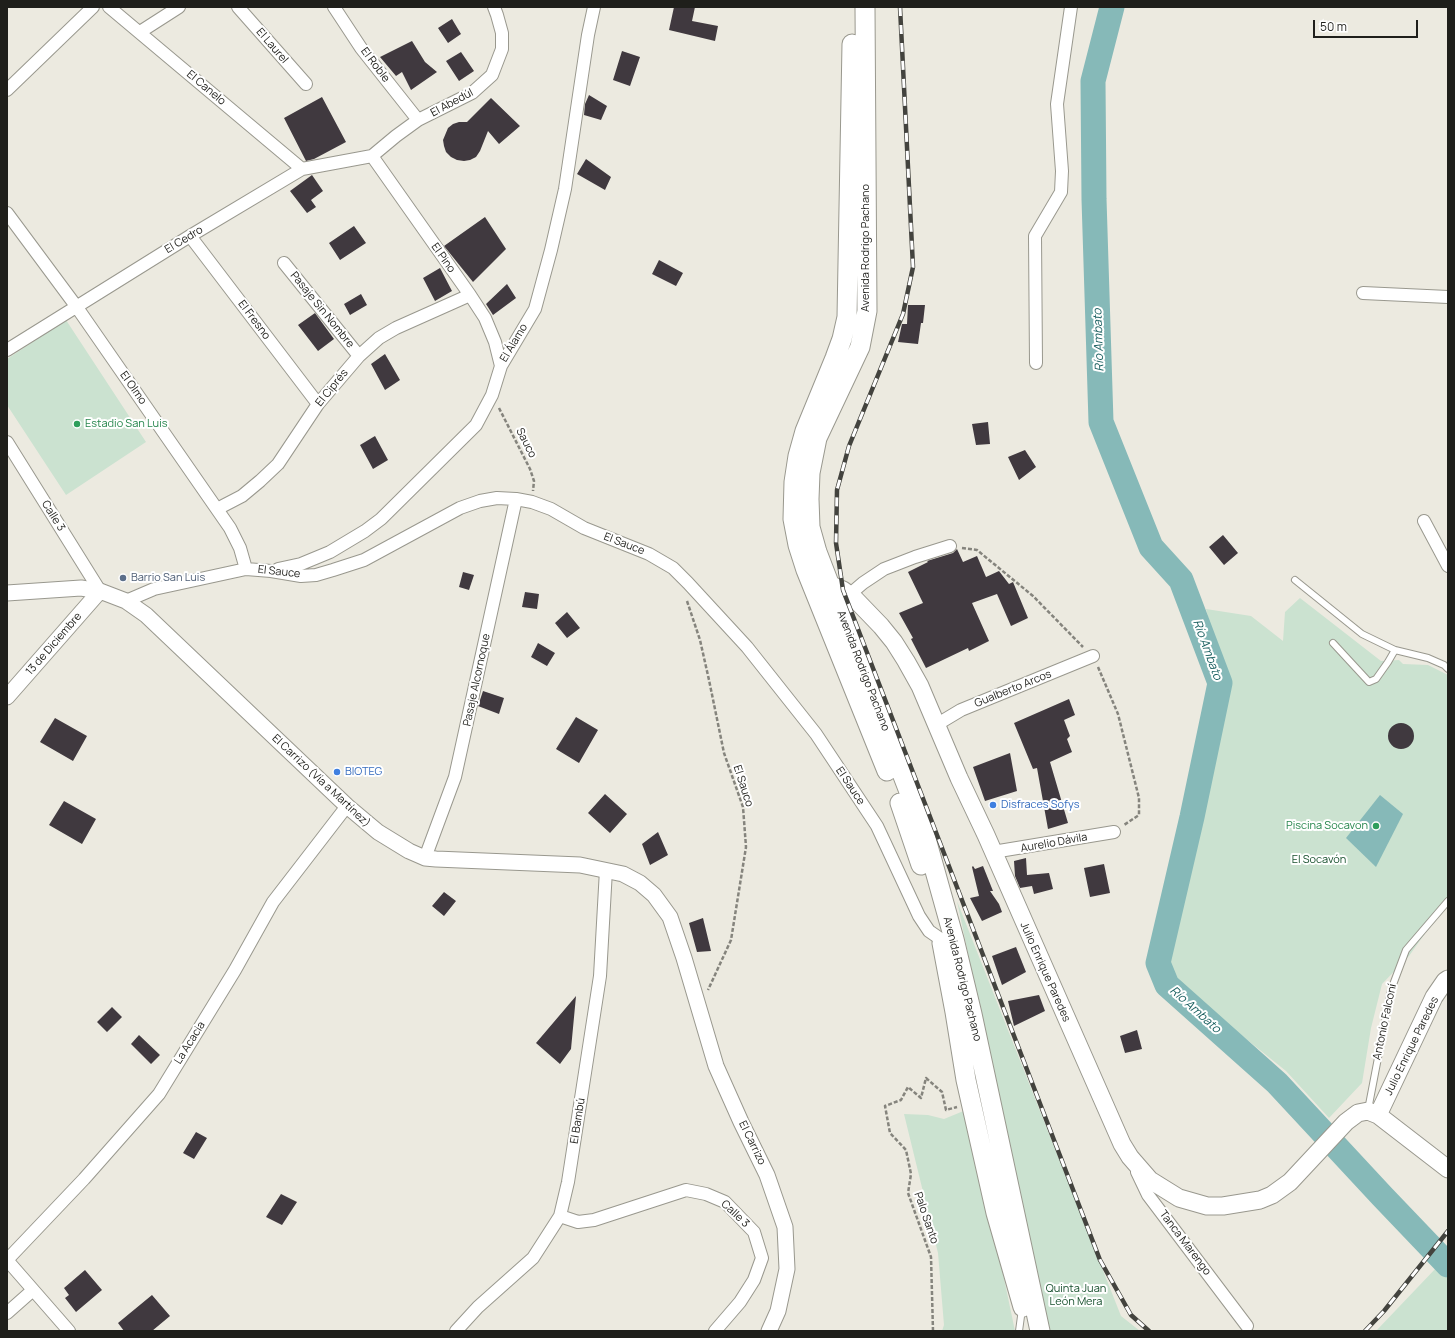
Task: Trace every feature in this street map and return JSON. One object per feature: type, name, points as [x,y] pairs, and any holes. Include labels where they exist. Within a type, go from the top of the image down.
[{"type":"main road","name":"Avenida Rodrigo Pachano","points":[[852,7],[853,59],[847,317],[839,346],[804,431],[794,482],[793,520],[798,545],[822,588],[906,816],[930,897],[948,940],[974,1022],[1040,1331]]},
{"type":"main road","name":"Avenida Rodrigo Pachano","points":[[822,588],[817,552],[812,533],[809,499],[810,473],[817,438],[860,346],[867,312],[865,7]]},
{"type":"main road","name":"Julio Enrique Paredes","points":[[822,588],[843,590],[881,626],[894,642],[920,686],[959,778],[1122,1144],[1130,1157],[1150,1180],[1160,1188],[1179,1198],[1207,1206],[1231,1205],[1260,1200],[1272,1195],[1290,1182],[1346,1122],[1358,1113],[1373,1113],[1434,998],[1445,981],[1448,979]]},
{"type":"main road","name":"Avenida Rodrigo Pachano","points":[[948,940],[955,1012],[966,1080],[996,1213],[1028,1331]]},
{"type":"main road","points":[[1373,1113],[1448,1169]]},
{"type":"street","points":[[7,90],[93,7]]},
{"type":"street","name":"El Canelo","points":[[109,7],[302,169]]},
{"type":"street","points":[[140,32],[179,7]]},
{"type":"street","name":"El Laurel","points":[[238,7],[306,84]]},
{"type":"street","name":"El Roble","points":[[334,7],[361,48],[418,120]]},
{"type":"street","name":"El Abedúl","points":[[372,156],[418,120],[472,94],[492,75],[502,49],[502,33],[498,15],[494,7]]},
{"type":"street","name":"El Álamo","points":[[271,570],[301,564],[330,552],[365,531],[381,519],[476,425],[492,395],[501,366],[535,309],[551,250],[565,189],[588,35],[594,7]]},
{"type":"street","points":[[1036,363],[1035,236],[1061,192],[1062,171],[1057,104],[1071,7]]},
{"type":"street","name":"El Pino","points":[[372,156],[484,318],[495,342],[501,366]]},
{"type":"street","name":"El Cedro","points":[[7,350],[190,236],[302,169],[372,156]]},
{"type":"street","name":"El Olmo","points":[[7,213],[76,306],[217,509],[237,541],[246,569]]},
{"type":"street","name":"El Fresno","points":[[190,236],[318,404]]},
{"type":"street","name":"Pasaje Sin Nombre","points":[[284,263],[359,356]]},
{"type":"street","points":[[1363,293],[1448,297]]},
{"type":"street","name":"El Ciprés","points":[[217,509],[242,496],[278,464],[318,404],[359,356],[379,338],[396,328],[470,296]]},
{"type":"street","name":"Calle 3","points":[[7,442],[100,591]]},
{"type":"street","name":"El Sauce","points":[[126,601],[154,589],[246,569],[271,570],[301,576],[316,575],[364,560],[460,508],[480,501],[497,498],[516,499],[532,502],[551,509],[584,528],[650,554],[672,568],[688,583],[747,647],[816,734],[877,826],[919,916],[929,931],[948,940]]},
{"type":"street","name":"Pasaje Alcornoque","points":[[425,858],[455,777],[516,499]]},
{"type":"street","points":[[1424,521],[1448,566]]},
{"type":"street","points":[[849,595],[863,583],[884,569],[950,546]]},
{"type":"street","points":[[7,593],[81,588],[100,591]]},
{"type":"street","name":"El Carrizo (Vía a Martínez)","points":[[100,591],[126,601],[146,615],[347,806],[378,832],[409,851],[425,858],[580,865],[623,874],[640,883],[654,895],[670,917],[684,958]]},
{"type":"street","name":"13 de Diciembre","points":[[7,697],[100,591]]},
{"type":"street","name":"Gualberto Arcos","points":[[936,725],[960,710],[1092,656]]},
{"type":"street","name":"La Acacia","points":[[7,1260],[84,1180],[159,1094],[235,970],[273,902],[347,806]]},
{"type":"street","name":"Aurelio Dávila","points":[[993,852],[1114,832]]},
{"type":"street","name":"El Bambú","points":[[456,1331],[478,1307],[532,1258],[560,1216],[568,1182],[600,976],[606,870]]},
{"type":"street","name":"El Carrizo","points":[[684,958],[716,1066],[767,1175],[785,1227],[787,1269],[778,1311],[770,1331]]},
{"type":"street","name":"Tanca Marengo","points":[[1130,1157],[1148,1195],[1247,1326]]},
{"type":"street","name":"Calle 3","points":[[560,1216],[578,1222],[594,1220],[686,1190],[706,1194],[725,1202],[754,1232],[762,1258],[754,1280],[740,1302],[715,1331]]},
{"type":"street","points":[[7,1260],[69,1331]]},
{"type":"street","points":[[7,1313],[33,1290]]},
{"type":"lane","points":[[1295,580],[1362,634],[1395,650],[1428,658],[1448,668]]},
{"type":"lane","points":[[1333,642],[1369,682],[1376,679],[1395,650]]},
{"type":"lane","name":"Antonio Falconí","points":[[1373,1113],[1391,990],[1406,950],[1448,901]]},
{"type":"lane","points":[[1019,1331],[1022,1305]]},
{"type":"path","name":"Sauco","points":[[492,395],[530,469],[534,481],[532,502]]},
{"type":"path","name":"El Sauco","points":[[685,597],[701,646],[724,753],[743,807],[746,847],[732,940],[699,1010]]},
{"type":"path","name":"Palo Santo","points":[[933,1331],[931,1257],[908,1193],[911,1174],[906,1150],[890,1133],[885,1106],[901,1100],[908,1088],[921,1098],[926,1078],[942,1092],[946,1110],[971,1102]]},
{"type":"green space","name":"Estadio San Luis","points":[[66,320],[146,442],[66,495],[7,405],[7,359]]},
{"type":"green space","name":"El Socavón","points":[[1300,598],[1381,661],[1399,660],[1403,664],[1428,665],[1448,675],[1448,901],[1409,956],[1382,984],[1371,1028],[1362,1083],[1329,1118],[1286,1071],[1174,981],[1166,961],[1169,931],[1196,818],[1225,683],[1206,609],[1251,616],[1283,641],[1285,612]]},
{"type":"green space","name":"Quinta Juan León Mera","points":[[957,901],[1121,1316],[1140,1331],[1047,1331]]},
{"type":"green space","points":[[966,1110],[993,1226],[1015,1331],[942,1331],[944,1325],[938,1253],[904,1114],[928,1115],[944,1119]]},
{"type":"green space","points":[[1437,1267],[1448,1279],[1448,1331],[1376,1331]]},
{"type":"water","name":"Piscina Socavon","points":[[1380,795],[1403,814],[1376,867],[1346,838]]},
{"type":"building","points":[[674,7],[695,7],[692,21],[718,26],[715,41],[669,30]]},
{"type":"building","points":[[452,19],[461,34],[448,43],[438,28]]},
{"type":"building","points":[[412,41],[425,62],[437,72],[411,90],[402,72],[396,76],[380,57]]},
{"type":"building","points":[[622,51],[640,57],[630,86],[613,80]]},
{"type":"building","points":[[461,52],[474,71],[459,81],[446,61]]},
{"type":"building","points":[[589,95],[607,106],[601,120],[584,115],[585,104]]},
{"type":"building","points":[[322,97],[346,142],[314,159],[306,161],[284,118]]},
{"type":"building","points":[[491,98],[520,126],[499,144],[488,131],[480,151],[476,157],[470,160],[457,160],[451,157],[446,152],[443,140],[448,128],[459,122],[467,122]]},
{"type":"building","points":[[586,159],[611,177],[605,190],[577,174]]},
{"type":"building","points":[[312,175],[323,191],[311,200],[316,207],[307,213],[290,191]]},
{"type":"building","points":[[485,217],[506,249],[473,282],[444,246]]},
{"type":"building","points":[[354,226],[366,243],[340,260],[329,243]]},
{"type":"building","points":[[659,260],[683,273],[676,286],[652,274]]},
{"type":"building","points":[[440,268],[452,291],[435,301],[423,278]]},
{"type":"building","points":[[507,284],[516,298],[493,315],[486,304]]},
{"type":"building","points":[[361,294],[367,305],[350,315],[344,304]]},
{"type":"building","points":[[908,305],[925,305],[923,323],[921,323],[918,344],[898,342],[902,324],[907,324]]},
{"type":"building","points":[[315,313],[334,339],[318,351],[298,325]]},
{"type":"building","points":[[385,354],[400,380],[385,390],[371,364]]},
{"type":"building","points":[[988,422],[990,444],[976,445],[972,424]]},
{"type":"building","points":[[375,436],[388,460],[373,469],[360,445]]},
{"type":"building","points":[[1025,450],[1036,467],[1019,480],[1008,457]]},
{"type":"building","points":[[1223,535],[1238,553],[1224,565],[1209,547]]},
{"type":"building","points":[[957,549],[963,562],[977,556],[986,577],[999,571],[1009,584],[1013,582],[1028,618],[1011,626],[997,594],[972,603],[989,641],[969,651],[968,648],[926,668],[911,639],[913,638],[899,613],[923,603],[908,572],[928,562],[927,561],[953,553]]},
{"type":"building","points":[[463,572],[474,575],[469,590],[459,587]]},
{"type":"building","points":[[525,592],[539,594],[537,609],[522,607]]},
{"type":"building","points":[[567,612],[580,628],[567,638],[555,623]]},
{"type":"building","points":[[538,643],[555,653],[547,666],[531,657]]},
{"type":"building","points":[[483,691],[504,698],[499,714],[478,706]]},
{"type":"building","points":[[1069,699],[1075,715],[1064,720],[1070,736],[1067,739],[1072,752],[1050,762],[1068,823],[1048,829],[1037,768],[1033,769],[1014,723]]},
{"type":"building","points":[[576,717],[598,730],[579,763],[556,749]]},
{"type":"building","points":[[55,718],[87,736],[73,761],[40,742]]},
{"type":"building","points":[[1401,723],[1410,727],[1414,736],[1410,745],[1401,749],[1392,745],[1388,736],[1392,727]]},
{"type":"building","points":[[1010,753],[1017,791],[985,801],[973,767]]},
{"type":"building","points":[[605,794],[627,814],[610,833],[588,813]]},
{"type":"building","points":[[64,801],[96,819],[82,844],[49,825]]},
{"type":"building","points":[[658,832],[668,855],[650,865],[642,844]]},
{"type":"building","points":[[1026,858],[1027,875],[1049,873],[1053,889],[1034,894],[1032,886],[1020,888],[1015,876],[1014,861]]},
{"type":"building","points":[[1104,864],[1110,893],[1090,897],[1084,868]]},
{"type":"building","points":[[973,866],[975,869],[983,866],[993,891],[990,891],[999,904],[1002,912],[982,921],[970,898],[979,896]]},
{"type":"building","points":[[444,892],[456,901],[444,916],[432,906]]},
{"type":"building","points":[[703,918],[711,951],[697,952],[689,923]]},
{"type":"building","points":[[1016,947],[1026,972],[1002,985],[992,956]]},
{"type":"building","points":[[1039,995],[1045,1011],[1014,1026],[1008,1001]]},
{"type":"building","points":[[576,996],[571,1049],[560,1064],[536,1043]]},
{"type":"building","points":[[112,1007],[122,1017],[107,1032],[97,1022]]},
{"type":"building","points":[[1137,1030],[1142,1049],[1125,1053],[1120,1036]]},
{"type":"building","points":[[139,1035],[160,1055],[151,1064],[131,1044]]},
{"type":"building","points":[[196,1132],[207,1138],[194,1159],[183,1153]]},
{"type":"building","points":[[281,1194],[297,1202],[282,1225],[266,1217]]},
{"type":"building","points":[[85,1270],[102,1290],[76,1312],[65,1298],[69,1295],[64,1288]]},
{"type":"building","points":[[152,1295],[170,1316],[152,1331],[124,1331],[118,1323]]},
{"type":"waterway","name":"Río Ambato","points":[[1112,7],[1093,81],[1094,199],[1101,422],[1151,547],[1181,580],[1220,683],[1192,817],[1158,963],[1167,985],[1277,1083],[1448,1265]]},
{"type":"railway","points":[[900,7],[913,267],[903,314],[849,446],[837,490],[836,543],[843,590],[1100,1260],[1131,1315],[1149,1331]]},
{"type":"railway","points":[[1365,1331],[1384,1311],[1448,1231]]},
{"type":"place","name":"Estadio San Luis","points":[[77,424]]},
{"type":"place","name":"Barrio San Luis","points":[[123,578]]},
{"type":"place","name":"BIOTEG","points":[[337,772]]},
{"type":"place","name":"Disfraces Sofys","points":[[993,805]]},
{"type":"place","name":"Piscina Socavon","points":[[1376,826]]}]
